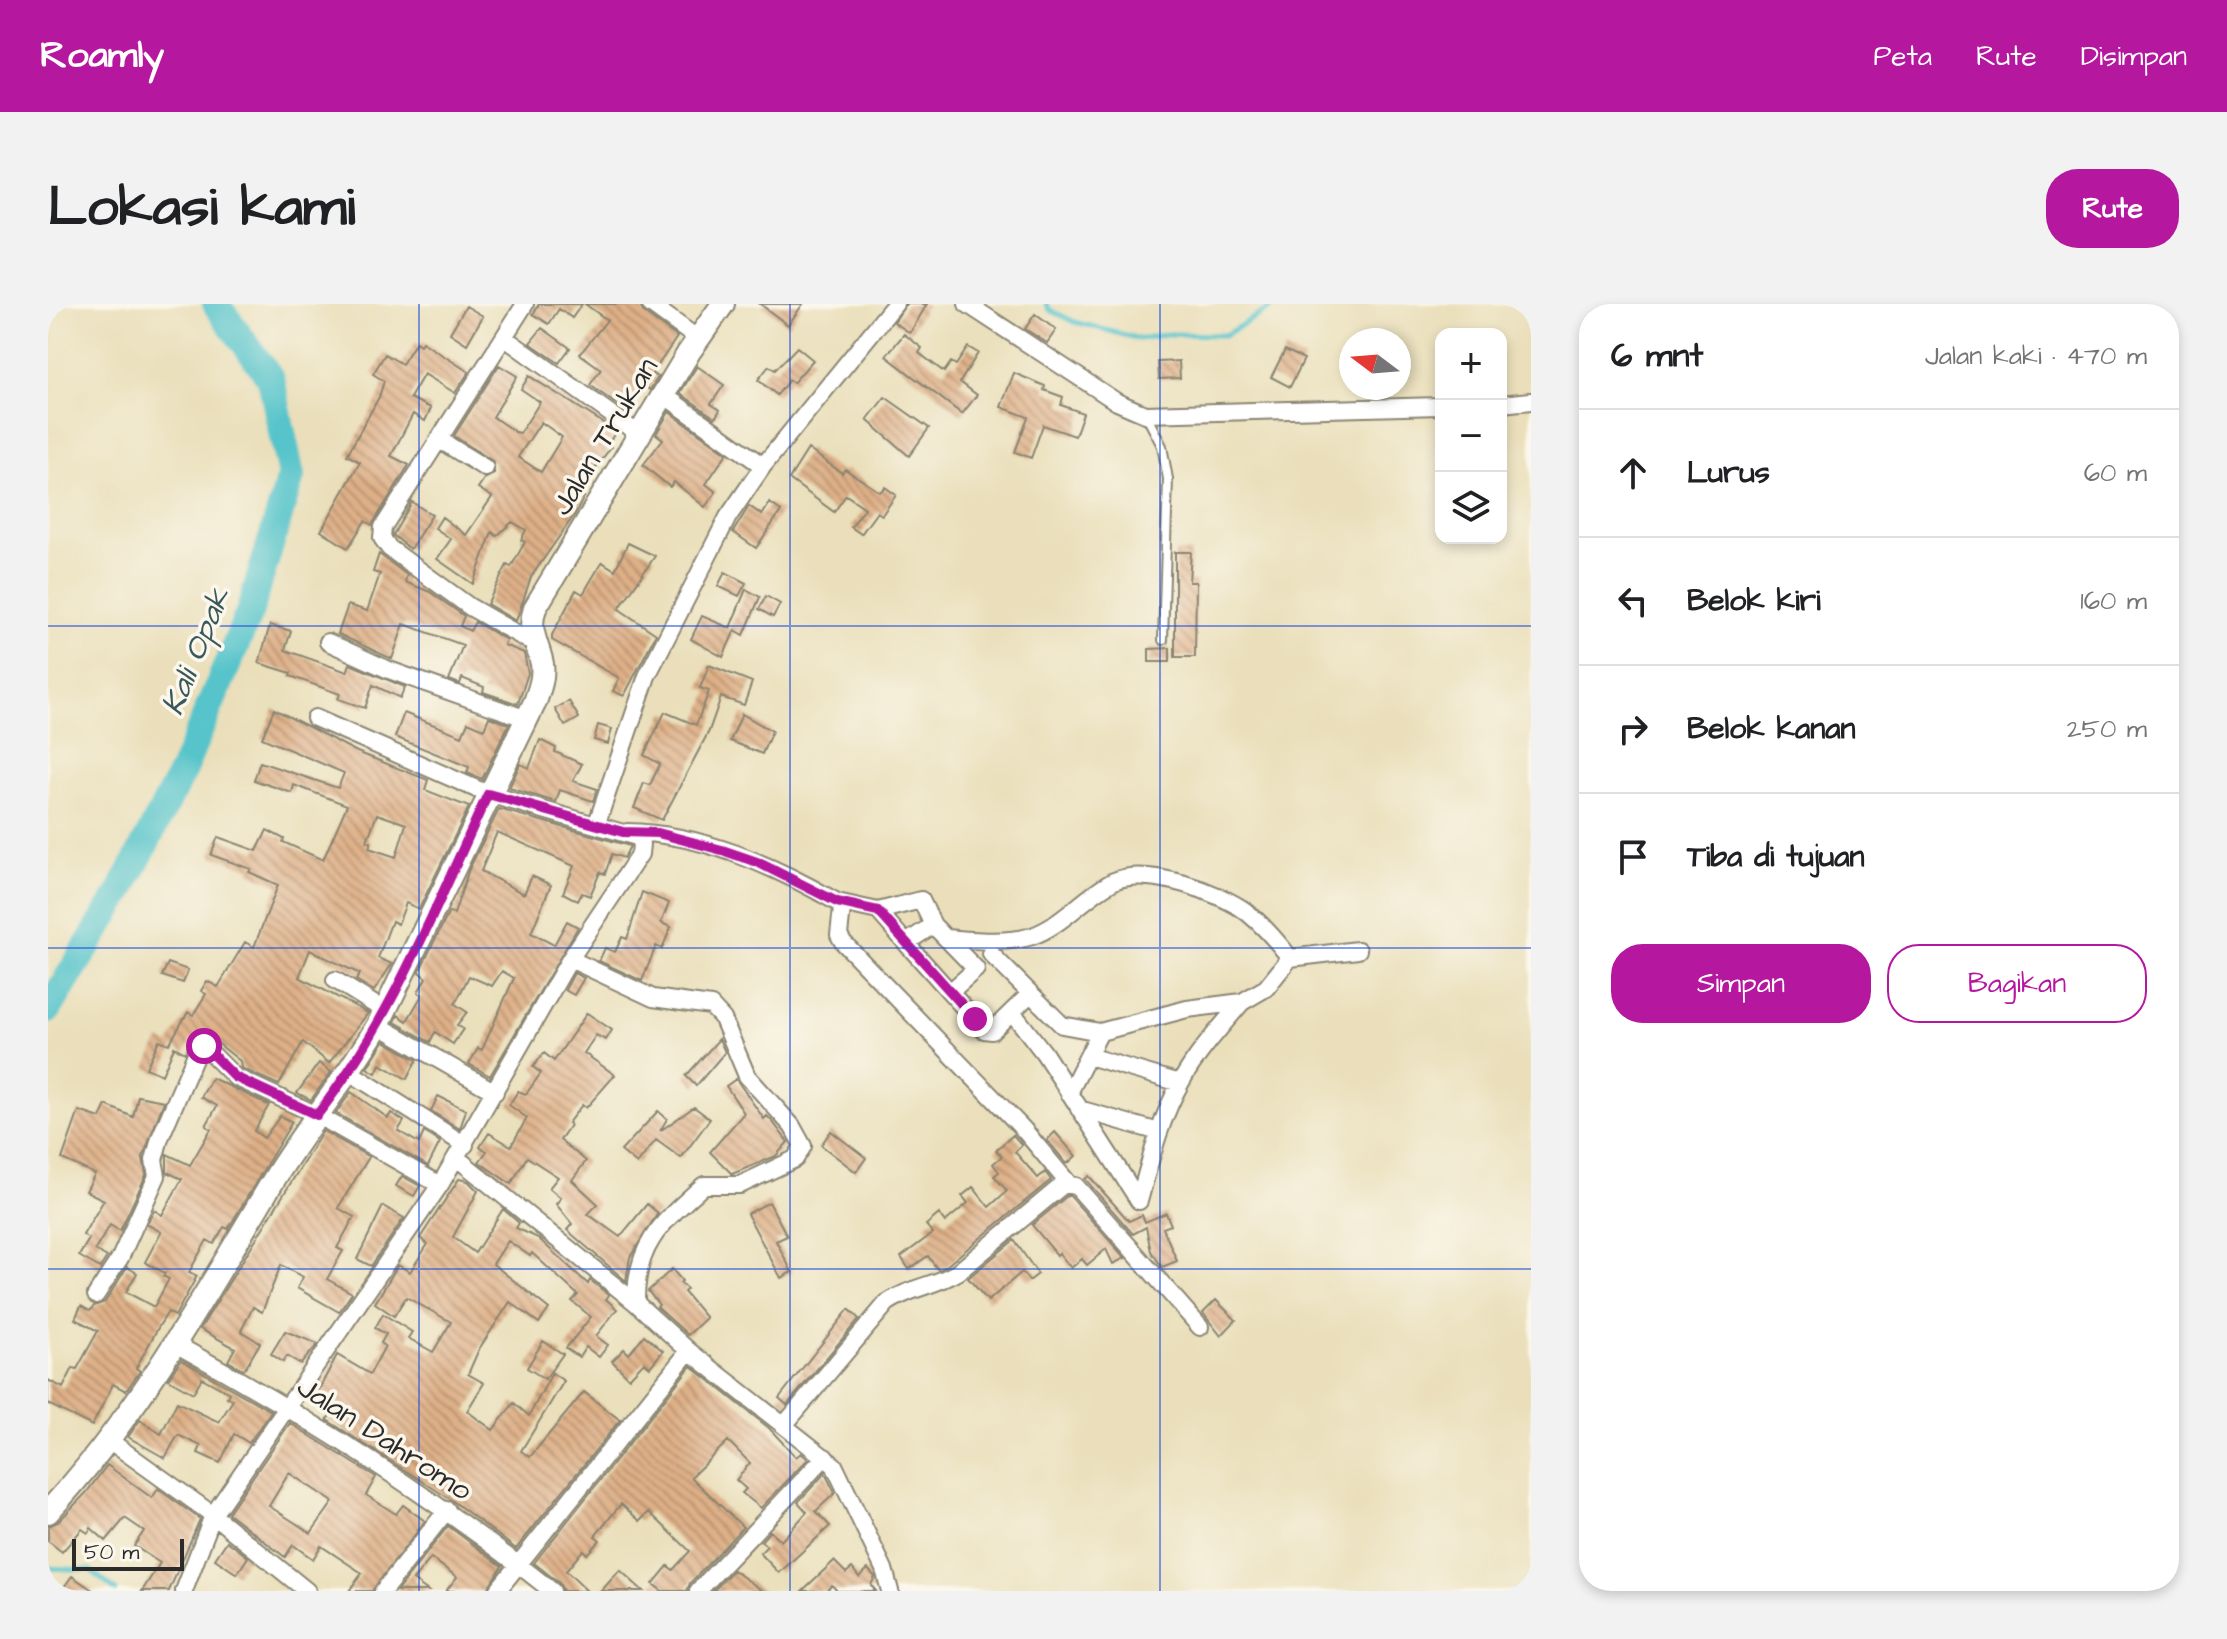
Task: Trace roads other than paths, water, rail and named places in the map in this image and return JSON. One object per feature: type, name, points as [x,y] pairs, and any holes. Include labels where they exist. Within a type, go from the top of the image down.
[{"type":"street","points":[[48,1512],[110,1441],[177,1345],[278,1173],[317,1115],[351,1073],[381,1018],[527,719],[542,682],[542,663],[533,643],[470,607],[389,548],[382,538],[383,527],[525,304]]},
{"type":"street","points":[[650,304],[698,339]]},
{"type":"street","name":"Jalan Trukan","points":[[533,643],[532,616],[539,601],[698,339],[723,304]]},
{"type":"street","points":[[597,823],[647,676],[728,517],[763,466],[895,304]]},
{"type":"street","points":[[967,304],[1117,402],[1145,414],[1435,406]]},
{"type":"street","points":[[505,338],[640,435]]},
{"type":"street","points":[[664,395],[763,466]]},
{"type":"street","points":[[1507,403],[1531,401]]},
{"type":"street","points":[[440,440],[485,468]]},
{"type":"street","points":[[328,642],[389,670],[527,719]]},
{"type":"street","points":[[184,1591],[213,1515],[440,1185],[570,959],[640,854],[641,844],[637,837],[488,794],[315,718]]},
{"type":"street","points":[[623,832],[658,833],[722,850],[757,862],[837,902],[878,911],[921,900],[933,925],[976,969]]},
{"type":"street","points":[[946,938],[1032,936],[1115,881],[1141,875],[1214,894],[1246,911],[1273,936],[1290,958]]},
{"type":"street","points":[[837,902],[842,908],[839,935],[843,942],[1024,1130],[1069,1184],[1076,1186],[1200,1327]]},
{"type":"street","points":[[878,911],[984,1030],[992,1031],[1029,995]]},
{"type":"street","points":[[906,943],[933,925]]},
{"type":"street","points":[[950,992],[1007,938]]},
{"type":"street","points":[[1012,1012],[1044,1053],[1079,1109],[1094,1121],[1139,1201],[1159,1132],[1180,1083],[1205,1046],[1242,1002],[1266,988],[1290,958],[1358,950]]},
{"type":"street","points":[[991,954],[1062,1025],[1100,1032],[1187,1009],[1242,1002]]},
{"type":"street","points":[[570,959],[653,998],[711,1006],[723,1019],[747,1076],[792,1126],[803,1146],[795,1159],[740,1185],[704,1185],[657,1228],[643,1255],[636,1284],[636,1303]]},
{"type":"street","points":[[335,980],[381,1018],[495,1092]]},
{"type":"street","points":[[1069,1093],[1100,1032]]},
{"type":"street","points":[[96,1295],[120,1258],[157,1176],[154,1160],[160,1138],[199,1047],[204,1046],[214,1052],[235,1077],[317,1115],[440,1185]]},
{"type":"street","points":[[1088,1056],[1180,1083]]},
{"type":"street","points":[[351,1073],[461,1151],[689,1351],[825,1457],[840,1477],[884,1569],[890,1591]]},
{"type":"street","points":[[1094,1121],[1159,1132]]},
{"type":"street","points":[[785,1424],[887,1303],[902,1293],[939,1284],[958,1272],[1069,1184]]},
{"type":"street","name":"Jalan Dahromo","points":[[177,1345],[287,1405],[447,1510],[552,1591]]},
{"type":"street","points":[[497,1591],[689,1351]]},
{"type":"street","points":[[110,1441],[213,1515],[307,1591]]},
{"type":"street","points":[[698,1591],[825,1457]]},
{"type":"street","points":[[383,1591],[447,1510]]},
{"type":"lane","points":[[1145,414],[1162,446],[1168,479],[1163,640]]},
{"type":"waterway","name":"Kali Opak","points":[[48,1010],[120,893],[182,772],[250,611],[291,476],[271,379],[216,304]]},
{"type":"waterway","points":[[1046,304],[1050,310],[1075,322],[1140,339],[1169,334],[1225,335],[1277,304]]},
{"type":"waterway","points":[[48,1568],[90,1570],[116,1591]]}]
